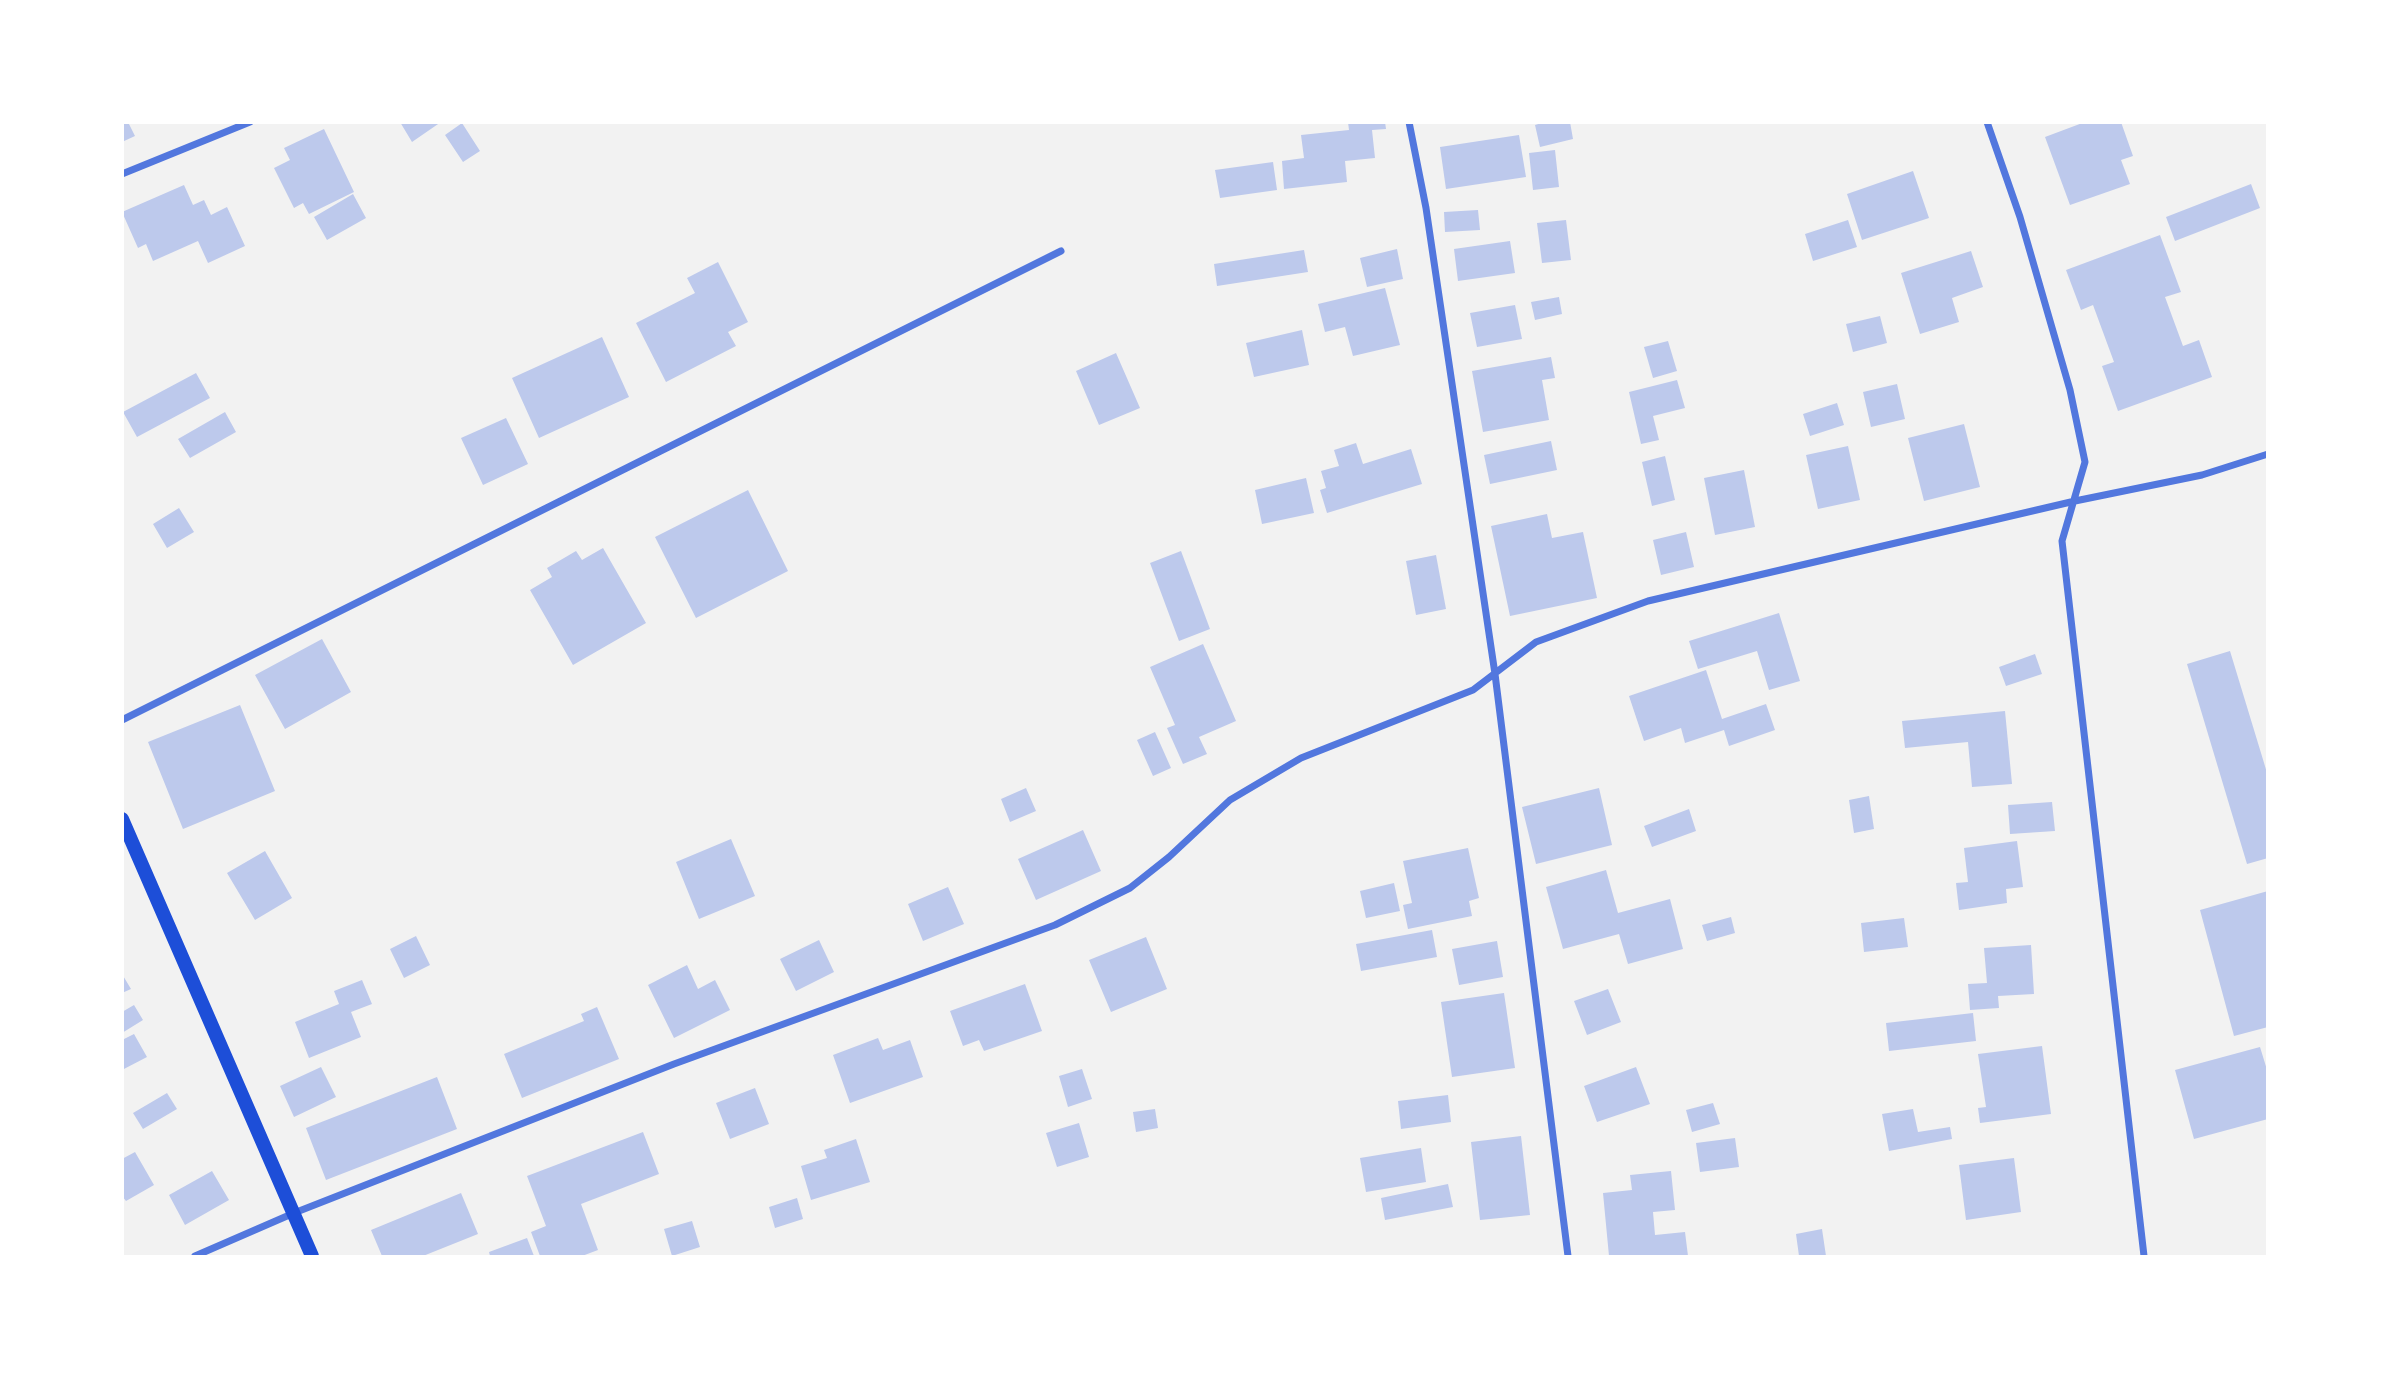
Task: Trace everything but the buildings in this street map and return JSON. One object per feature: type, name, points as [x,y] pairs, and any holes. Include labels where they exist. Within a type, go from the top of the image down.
[{"type":"main road","points":[[122,819],[312,1256]]},
{"type":"street","points":[[122,174],[250,122]]},
{"type":"street","points":[[1409,122],[1426,208],[1495,674],[1568,1256]]},
{"type":"street","points":[[1987,122],[2020,217],[2070,390],[2085,462],[2062,541],[2144,1256]]},
{"type":"street","points":[[122,720],[1061,251]]},
{"type":"street","points":[[195,1256],[294,1213],[674,1064],[1055,925],[1130,888],[1169,857],[1230,800],[1277,772],[1301,758],[1473,690],[1516,654],[1536,642],[1648,601],[2076,500],[2202,475],[2267,454]]}]
